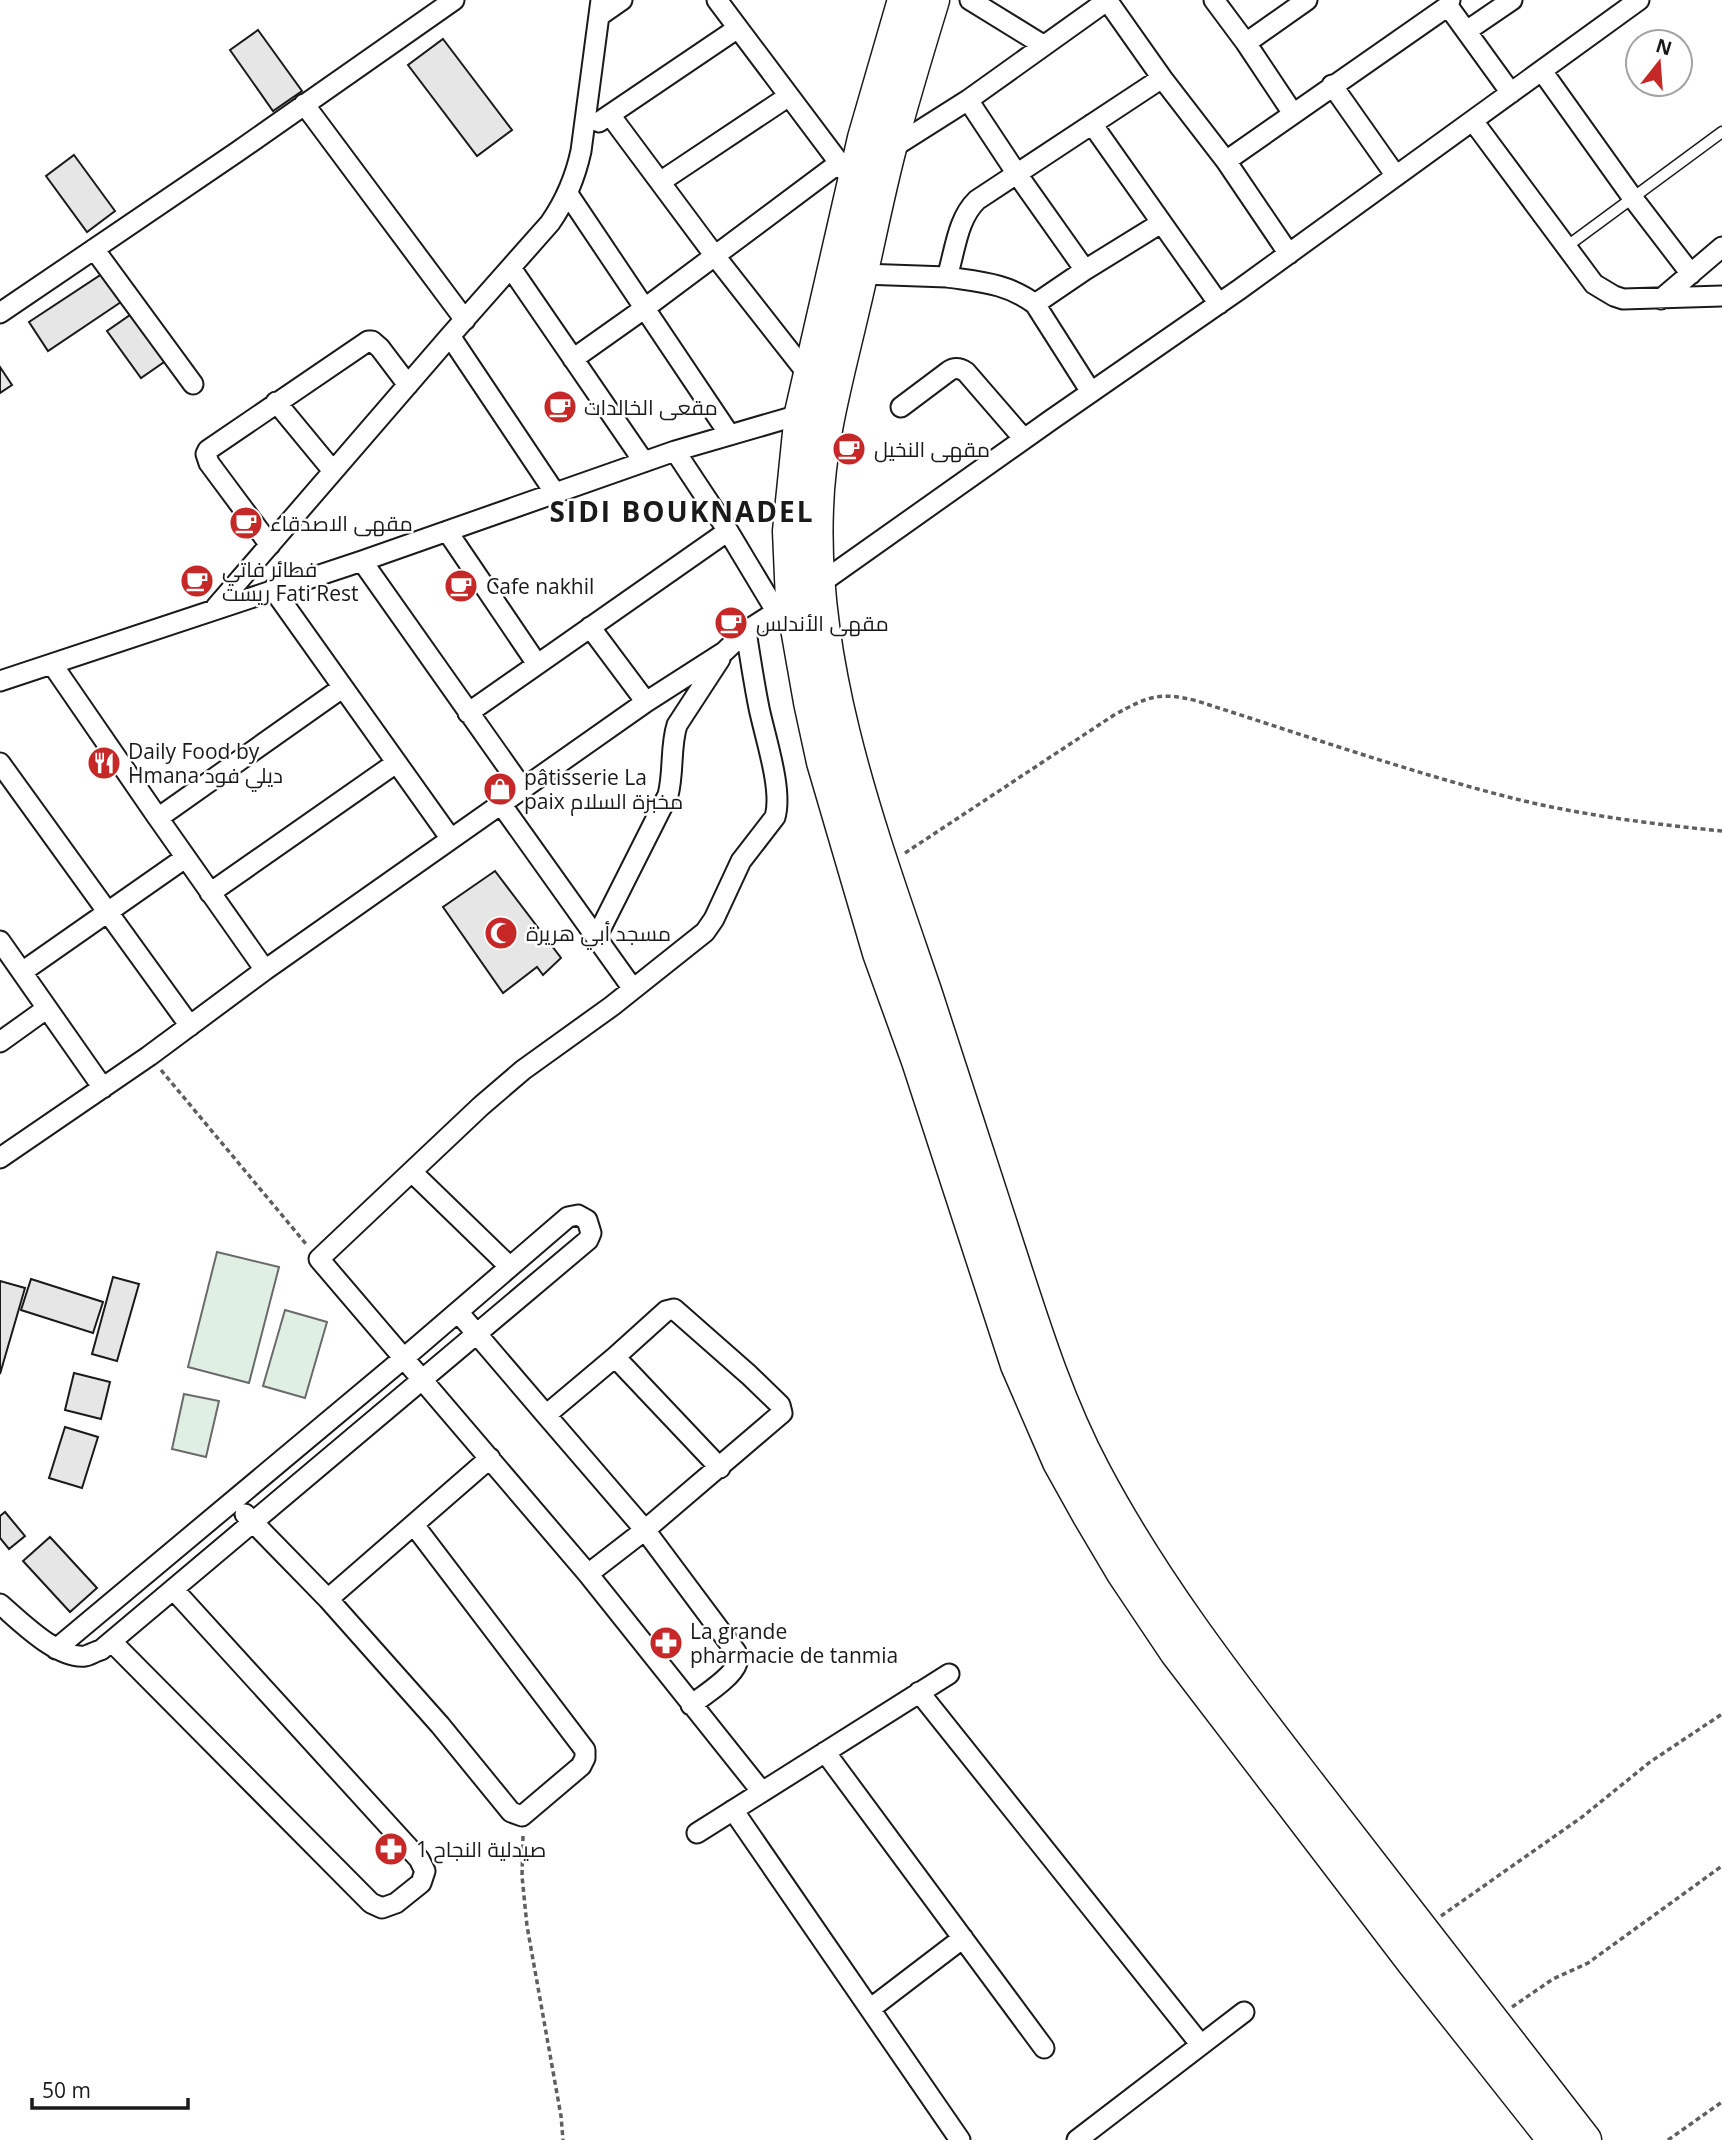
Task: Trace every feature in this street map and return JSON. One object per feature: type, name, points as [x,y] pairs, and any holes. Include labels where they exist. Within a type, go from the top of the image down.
[{"type":"highway","points":[[816,412],[810,377],[846,173],[904,0]]},
{"type":"highway","points":[[933,0],[889,150],[862,274],[816,412],[789,531],[795,599],[810,702],[823,762],[879,953],[918,1061],[1017,1365],[1059,1462],[1123,1573],[1176,1652],[1338,1865],[1554,2140]]},
{"type":"highway","points":[[795,599],[829,660],[857,787],[883,868],[1039,1344],[1093,1469],[1155,1571],[1264,1726],[1585,2140]]},
{"type":"street","points":[[411,29],[425,0]]},
{"type":"street","points":[[0,313],[454,0]]},
{"type":"street","points":[[214,609],[550,223],[576,175],[600,8],[622,0]]},
{"type":"street","points":[[573,359],[715,256],[846,173],[718,0]]},
{"type":"street","points":[[970,0],[1043,45]]},
{"type":"street","points":[[889,150],[968,100],[1108,0],[1226,160],[1289,254]]},
{"type":"street","points":[[1214,0],[1292,112]]},
{"type":"street","points":[[1246,43],[1307,0]]},
{"type":"street","points":[[1468,30],[1512,0]]},
{"type":"street","points":[[0,1158],[149,1056],[265,970],[646,702],[724,652],[746,631],[1219,304],[1542,71],[1632,2]]},
{"type":"street","points":[[1226,160],[1449,3],[1511,93]]},
{"type":"street","points":[[584,132],[738,28]]},
{"type":"street","points":[[1542,71],[1691,274]]},
{"type":"street","points":[[947,276],[960,230],[972,205],[1163,78]]},
{"type":"street","points":[[1332,85],[1396,176]]},
{"type":"street","points":[[660,182],[789,96]]},
{"type":"street","points":[[968,100],[1085,270]]},
{"type":"street","points":[[304,104],[465,320]]},
{"type":"street","points":[[610,115],[810,377]]},
{"type":"street","points":[[1473,121],[1594,284],[1614,296],[1635,300],[1722,296]]},
{"type":"street","points":[[1092,124],[1219,304]]},
{"type":"street","points":[[568,194],[729,434]]},
{"type":"street","points":[[1035,304],[1161,223]]},
{"type":"street","points":[[1661,299],[1722,247]]},
{"type":"street","points":[[94,249],[193,384]]},
{"type":"street","points":[[511,268],[644,462]]},
{"type":"street","points":[[862,274],[947,276],[1005,287],[1021,294],[1035,304],[1091,392]]},
{"type":"street","points":[[450,336],[555,493]]},
{"type":"street","points":[[270,545],[209,463],[206,454],[212,445],[368,341],[380,348],[408,385]]},
{"type":"street","points":[[901,407],[949,371],[959,368],[967,372],[1024,439]]},
{"type":"street","points":[[276,402],[333,471]]},
{"type":"street","points":[[0,681],[362,561],[675,451],[816,412]]},
{"type":"street","points":[[675,451],[728,531],[795,599]]},
{"type":"street","points":[[447,531],[537,664]]},
{"type":"street","points":[[468,713],[728,531]]},
{"type":"street","points":[[362,561],[523,789]]},
{"type":"street","points":[[273,589],[451,839]]},
{"type":"street","points":[[590,627],[646,702]]},
{"type":"street","points":[[746,631],[757,698],[778,790],[775,817],[741,861],[714,919],[705,932],[523,1070],[481,1106],[319,1259],[588,1574],[762,1792]]},
{"type":"street","points":[[596,938],[668,795],[677,725],[724,652]]},
{"type":"street","points":[[52,664],[265,970]]},
{"type":"street","points":[[158,818],[342,688]]},
{"type":"street","points":[[0,763],[190,1027]]},
{"type":"street","points":[[210,893],[396,763]]},
{"type":"street","points":[[501,804],[633,989]]},
{"type":"street","points":[[22,972],[185,858]]},
{"type":"street","points":[[0,941],[103,1088]]},
{"type":"street","points":[[0,1042],[46,1009]]},
{"type":"street","points":[[412,1172],[510,1267]]},
{"type":"street","points":[[0,1604],[57,1649],[85,1656],[101,1650],[587,1240],[592,1233],[590,1224],[578,1214],[571,1215],[57,1649]]},
{"type":"street","points":[[546,1415],[666,1311],[674,1309],[780,1405],[782,1413],[778,1418],[645,1530],[588,1574]]},
{"type":"street","points":[[458,1312],[645,1530],[736,1651],[738,1658],[734,1668],[691,1705]]},
{"type":"street","points":[[615,1357],[720,1468]]},
{"type":"street","points":[[328,1599],[490,1458]]},
{"type":"street","points":[[233,1501],[328,1599],[440,1725],[511,1812],[522,1816],[581,1766],[585,1750],[414,1525]]},
{"type":"street","points":[[112,1642],[371,1903],[382,1908],[389,1907],[421,1883],[425,1871],[419,1859],[174,1590]]},
{"type":"street","points":[[697,1833],[949,1674]]},
{"type":"street","points":[[919,1692],[1201,2045]]},
{"type":"street","points":[[825,1752],[1044,2048]]},
{"type":"street","points":[[733,1810],[960,2140]]},
{"type":"street","points":[[870,2009],[962,1938]]},
{"type":"street","points":[[1077,2140],[1244,2012]]},
{"type":"lane","points":[[1566,247],[1722,132]]},
{"type":"path","points":[[883,868],[1114,715],[1139,701],[1165,695],[1197,701],[1513,798],[1581,811],[1722,831]]},
{"type":"path","points":[[149,1056],[319,1259]]},
{"type":"path","points":[[1422,1929],[1582,1817],[1650,1762],[1722,1714]]},
{"type":"path","points":[[528,1813],[522,1850],[527,1926],[563,2140]]},
{"type":"path","points":[[1493,2020],[1553,1979],[1588,1963],[1722,1866]]},
{"type":"path","points":[[1668,2140],[1722,2102]]},
{"type":"green space","points":[[217,1252],[279,1267],[249,1383],[188,1367]]},
{"type":"green space","points":[[285,1310],[327,1322],[305,1398],[263,1386]]},
{"type":"green space","points":[[184,1394],[219,1401],[206,1457],[172,1449]]},
{"type":"building","points":[[258,30],[302,91],[273,111],[230,50]]},
{"type":"building","points":[[443,39],[512,130],[477,156],[408,65]]},
{"type":"building","points":[[74,155],[115,211],[87,232],[46,176]]},
{"type":"building","points":[[102,274],[121,302],[48,351],[29,322]]},
{"type":"building","points":[[133,313],[167,360],[141,378],[107,331]]},
{"type":"building","points":[[0,367],[12,385],[0,393]]},
{"type":"building","name":"مسجد أبي هريرة","points":[[495,871],[561,958],[543,975],[537,967],[503,993],[443,907]]},
{"type":"building","points":[[113,1277],[139,1284],[117,1361],[92,1354]]},
{"type":"building","points":[[31,1279],[103,1302],[93,1333],[21,1310]]},
{"type":"building","points":[[0,1281],[25,1288],[0,1374]]},
{"type":"building","points":[[74,1373],[110,1382],[101,1419],[65,1410]]},
{"type":"building","points":[[65,1427],[98,1437],[82,1488],[49,1478]]},
{"type":"building","points":[[5,1512],[25,1536],[9,1549],[0,1538],[0,1516]]},
{"type":"building","points":[[50,1537],[97,1588],[70,1612],[23,1561]]},
{"type":"place","name":"مقعى الخالدات","points":[[560,407]]},
{"type":"place","name":"مقهى النخيل","points":[[849,449]]},
{"type":"place","name":"مقهى الاصدقاء","points":[[246,523]]},
{"type":"place","name":"فطائر فاتي ريست Fati Rest","points":[[197,581]]},
{"type":"place","name":"Cafe nakhil","points":[[461,586]]},
{"type":"place","name":"مقهى الأندلس","points":[[731,623]]},
{"type":"place","name":"Daily Food by Hmana ديلي فود","points":[[104,763]]},
{"type":"place","name":"pâtisserie La paix مخبزة السلام","points":[[500,789]]},
{"type":"place","name":"مسجد أبي هريرة","points":[[501,933]]},
{"type":"place","name":"La grande pharmacie de tanmia","points":[[666,1643]]},
{"type":"place","name":"صيدلية النجاح 1","points":[[391,1849]]},
{"type":"district","name":"SIDI BOUKNADEL","points":[[682,511]]}]
